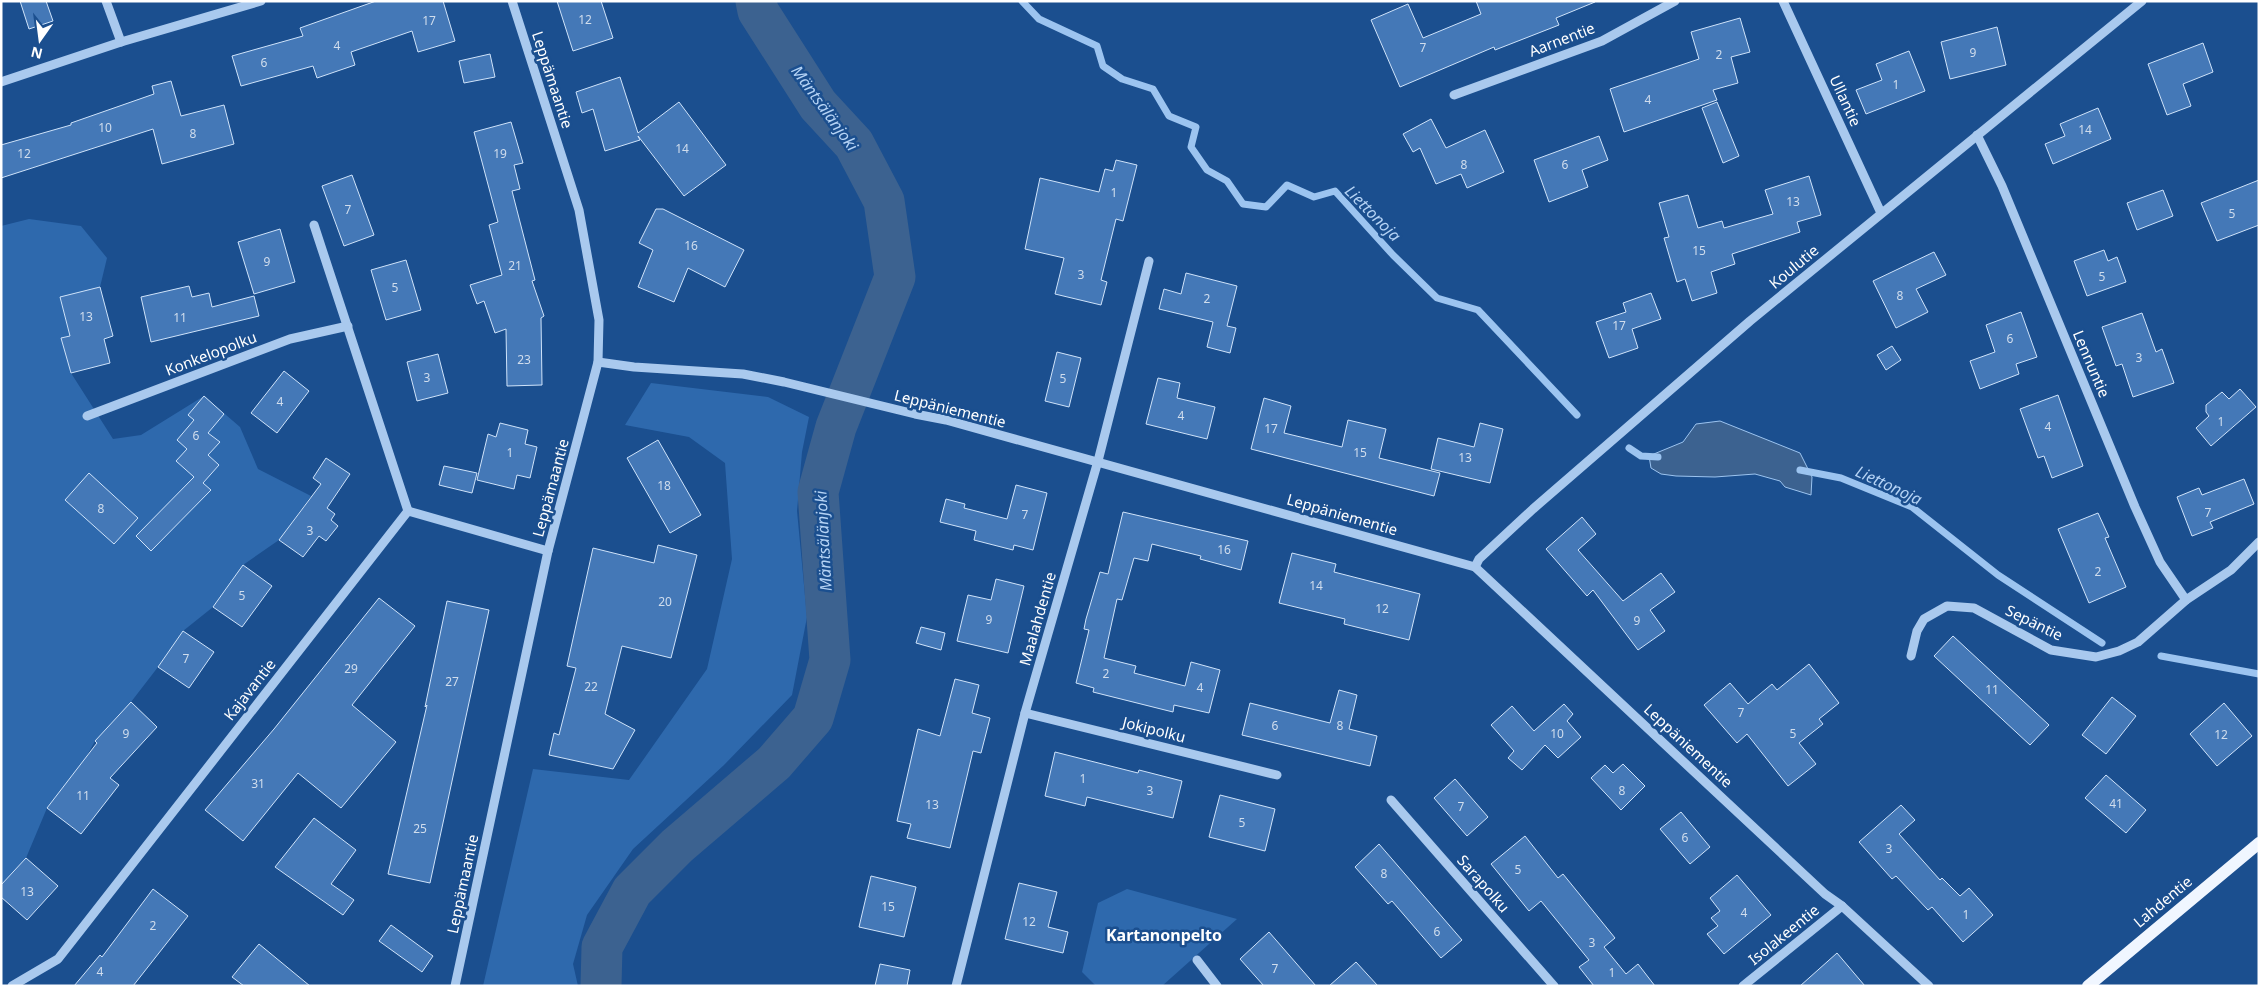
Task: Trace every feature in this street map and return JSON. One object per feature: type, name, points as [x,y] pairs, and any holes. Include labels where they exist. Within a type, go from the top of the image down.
[{"type":"main road","name":"Lahdentie","points":[[2088,986],[2259,843]]},
{"type":"street","points":[[106,1],[121,42]]},
{"type":"street","points":[[1,82],[121,42],[261,1]]},
{"type":"street","name":"Leppämaantie","points":[[455,986],[548,551],[598,362],[599,320],[579,210],[512,1]]},
{"type":"street","name":"Aarnentie","points":[[1454,95],[1602,41],[1675,1]]},
{"type":"street","name":"Ullantie","points":[[1783,1],[1881,213]]},
{"type":"street","name":"Koulutie","points":[[1475,568],[1479,558],[1533,509],[1750,321],[2142,1]]},
{"type":"street","name":"Lennuntie","points":[[1977,135],[2002,186],[2135,508],[2160,562],[2186,600]]},
{"type":"street","points":[[314,225],[408,512],[548,551]]},
{"type":"street","name":"Maalahdentie","points":[[956,986],[1025,713],[1098,461],[1149,261]]},
{"type":"street","name":"Konkelopolku","points":[[87,416],[290,339],[348,326]]},
{"type":"street","name":"Leppäniementie","points":[[598,362],[634,367],[743,374],[946,420],[1475,568],[1825,894],[1842,906],[1929,986]]},
{"type":"street","name":"Kajavantie","points":[[12,986],[58,959],[408,512]]},
{"type":"street","name":"Sepäntie","points":[[1912,656],[1917,631],[1924,620],[1947,606],[1974,608],[2051,650],[2096,657],[2119,651],[2138,642],[2186,600],[2231,570],[2259,542]]},
{"type":"street","name":"Jokipolku","points":[[1025,713],[1277,774]]},
{"type":"street","name":"Sarapolku","points":[[1391,800],[1554,986]]},
{"type":"street","name":"Isolakeentie","points":[[1744,986],[1842,906]]},
{"type":"street","points":[[1197,960],[1217,986]]},
{"type":"shaded area","points":[[29,219],[81,226],[107,258],[100,287],[60,298],[70,336],[61,338],[71,373],[113,439],[141,435],[204,396],[240,427],[258,469],[311,496],[279,540],[243,565],[213,607],[183,631],[131,702],[95,741],[85,759],[47,808],[26,858],[1,885],[1,226]]},
{"type":"shaded area","points":[[651,383],[768,397],[809,417],[802,452],[797,511],[807,617],[792,695],[724,765],[633,849],[587,915],[573,964],[578,986],[483,986],[533,769],[629,780],[707,669],[732,559],[725,463],[689,437],[625,425]]},
{"type":"shaded area","points":[[1720,421],[1800,453],[1812,477],[1811,495],[1785,487],[1780,481],[1755,474],[1715,477],[1676,476],[1661,474],[1651,468],[1649,456],[1683,442],[1696,424]]},
{"type":"shaded area","points":[[1127,889],[1237,919],[1162,986],[1096,986],[1082,972],[1098,903]]},
{"type":"building","points":[[20,1],[46,1],[53,21],[29,29]]},
{"type":"building","points":[[376,1],[443,1],[455,41],[418,52],[412,31],[351,52],[355,65],[317,78],[313,66],[241,86],[232,56],[303,36],[300,28]]},
{"type":"building","points":[[557,1],[601,1],[613,38],[573,51]]},
{"type":"building","points":[[1476,1],[1595,2],[1556,18],[1559,25],[1495,50],[1494,47],[1400,87],[1371,20],[1408,4],[1423,38],[1481,14]]},
{"type":"building","points":[[1740,18],[1750,52],[1731,57],[1738,83],[1713,90],[1717,100],[1624,132],[1610,89],[1699,59],[1691,32]]},
{"type":"building","points":[[1997,27],[2006,65],[1950,79],[1941,42]]},
{"type":"building","points":[[2203,43],[2213,72],[2183,84],[2191,106],[2167,115],[2148,64]]},
{"type":"building","points":[[1909,51],[1925,91],[1866,114],[1856,90],[1882,80],[1876,64]]},
{"type":"building","points":[[490,54],[495,77],[464,83],[459,61]]},
{"type":"building","points":[[620,77],[638,133],[679,102],[726,165],[684,196],[638,136],[640,140],[605,151],[593,109],[582,113],[576,92]]},
{"type":"building","points":[[171,81],[181,116],[224,105],[234,144],[162,164],[153,129],[1,178],[1,145],[71,125],[71,123],[154,94],[152,86]]},
{"type":"building","points":[[1717,102],[1739,156],[1723,163],[1702,108]]},
{"type":"building","points":[[2098,108],[2111,139],[2053,164],[2045,144],[2065,136],[2060,124]]},
{"type":"building","points":[[1431,119],[1446,148],[1485,130],[1504,172],[1467,188],[1461,174],[1436,184],[1420,148],[1413,152],[1403,134]]},
{"type":"building","points":[[511,122],[523,163],[514,165],[520,189],[512,191],[535,280],[532,281],[544,316],[541,318],[542,385],[507,386],[506,329],[495,333],[484,301],[477,304],[470,285],[502,275],[489,225],[498,222],[474,132]]},
{"type":"building","points":[[1599,136],[1608,160],[1582,170],[1588,187],[1549,202],[1534,160]]},
{"type":"building","points":[[1116,160],[1137,165],[1123,221],[1116,219],[1101,280],[1107,282],[1101,305],[1055,294],[1064,258],[1025,249],[1040,178],[1099,192],[1105,169],[1113,171]]},
{"type":"building","points":[[352,175],[374,235],[344,246],[322,186]]},
{"type":"building","points":[[1809,176],[1821,215],[1797,222],[1800,232],[1732,254],[1735,264],[1711,272],[1717,293],[1692,301],[1685,279],[1677,282],[1664,238],[1669,237],[1659,203],[1688,195],[1698,228],[1722,221],[1724,228],[1773,214],[1765,190]]},
{"type":"building","points":[[2259,180],[2259,225],[2217,241],[2201,203]]},
{"type":"building","points":[[2163,190],[2173,216],[2137,230],[2127,203]]},
{"type":"building","points":[[656,209],[663,209],[744,250],[725,287],[688,268],[674,302],[638,287],[653,250],[639,243]]},
{"type":"building","points":[[280,229],[295,282],[254,294],[238,242]]},
{"type":"building","points":[[2104,250],[2108,261],[2117,257],[2126,282],[2087,296],[2074,261]]},
{"type":"building","points":[[1934,252],[1946,275],[1916,289],[1928,312],[1896,328],[1873,281]]},
{"type":"building","points":[[406,260],[421,310],[386,320],[371,270]]},
{"type":"building","points":[[1186,273],[1237,286],[1227,326],[1236,328],[1230,353],[1207,347],[1213,322],[1159,309],[1164,289],[1181,294]]},
{"type":"building","points":[[189,286],[192,297],[209,293],[212,307],[254,296],[259,316],[151,342],[141,297]]},
{"type":"building","points":[[100,287],[113,336],[104,339],[110,363],[71,373],[61,338],[70,336],[60,297]]},
{"type":"building","points":[[1651,293],[1661,319],[1632,329],[1638,348],[1609,358],[1596,322],[1626,312],[1623,303]]},
{"type":"building","points":[[2021,312],[2037,357],[2016,364],[2019,374],[1980,389],[1970,361],[1995,352],[1986,325]]},
{"type":"building","points":[[2142,313],[2156,352],[2162,349],[2174,383],[2133,397],[2122,364],[2116,366],[2102,327]]},
{"type":"building","points":[[1892,346],[1901,360],[1886,370],[1877,355]]},
{"type":"building","points":[[1057,352],[1081,358],[1069,407],[1045,401]]},
{"type":"building","points":[[438,354],[448,393],[417,401],[407,362]]},
{"type":"building","points":[[284,371],[309,391],[277,433],[251,413]]},
{"type":"building","points":[[1158,378],[1180,383],[1177,398],[1215,407],[1207,439],[1146,424]]},
{"type":"building","points":[[2240,389],[2256,407],[2211,446],[2196,428],[2209,416],[2206,412],[2206,405],[2222,392],[2229,399]]},
{"type":"building","points":[[2058,395],[2083,466],[2052,478],[2044,456],[2038,458],[2020,409]]},
{"type":"building","points":[[204,396],[224,414],[208,433],[220,442],[208,455],[219,465],[203,483],[211,490],[151,551],[136,536],[194,477],[176,461],[187,449],[177,440],[194,420],[188,415]]},
{"type":"building","points":[[1264,398],[1291,406],[1284,433],[1342,447],[1348,420],[1386,429],[1379,458],[1440,473],[1434,496],[1251,449]]},
{"type":"building","points":[[500,423],[528,430],[525,444],[537,447],[530,478],[517,475],[514,489],[477,480],[488,434],[496,437]]},
{"type":"building","points":[[1480,423],[1503,429],[1490,483],[1431,469],[1438,438],[1474,447]]},
{"type":"building","points":[[658,440],[701,515],[670,533],[627,458]]},
{"type":"building","points":[[326,458],[350,474],[327,508],[335,514],[331,520],[338,526],[326,541],[319,536],[303,557],[279,540],[321,484],[313,478]]},
{"type":"building","points":[[444,466],[477,473],[472,493],[439,485]]},
{"type":"building","points":[[89,473],[138,518],[114,544],[65,500]]},
{"type":"building","points":[[2244,479],[2254,504],[2210,522],[2213,528],[2192,536],[2177,497],[2199,488],[2202,495]]},
{"type":"building","points":[[1016,485],[1047,493],[1033,550],[1014,545],[1013,550],[974,540],[976,531],[940,522],[946,499],[965,504],[964,508],[1007,519]]},
{"type":"building","points":[[1123,512],[1248,541],[1241,570],[1200,559],[1201,556],[1152,544],[1148,561],[1134,558],[1122,600],[1117,599],[1104,658],[1136,666],[1134,673],[1185,686],[1191,662],[1220,670],[1209,713],[1174,705],[1173,712],[1093,692],[1094,688],[1076,683],[1089,630],[1084,629],[1086,619],[1100,572],[1108,574]]},
{"type":"building","points":[[2098,513],[2109,537],[2105,538],[2126,587],[2089,603],[2058,529]]},
{"type":"building","points":[[1582,517],[1596,534],[1578,550],[1623,601],[1661,573],[1675,592],[1650,610],[1665,631],[1638,650],[1593,590],[1587,596],[1546,549]]},
{"type":"building","points":[[658,545],[697,555],[671,658],[622,646],[605,714],[635,730],[613,769],[549,755],[554,733],[559,735],[576,668],[567,666],[593,548],[654,563]]},
{"type":"building","points":[[1292,553],[1336,564],[1334,572],[1420,594],[1409,640],[1344,624],[1345,619],[1279,603]]},
{"type":"building","points":[[243,565],[272,586],[242,627],[213,607]]},
{"type":"building","points":[[996,579],[1024,586],[1008,653],[957,641],[968,595],[991,600]]},
{"type":"building","points":[[379,598],[415,626],[352,705],[396,742],[341,808],[298,773],[243,841],[205,810],[274,729]]},
{"type":"building","points":[[447,601],[489,610],[430,883],[388,874],[427,705],[425,707]]},
{"type":"building","points":[[921,627],[945,633],[941,650],[916,643]]},
{"type":"building","points":[[183,631],[214,652],[189,688],[158,667]]},
{"type":"building","points":[[1953,636],[2049,725],[2030,745],[1934,656]]},
{"type":"building","points":[[1809,664],[1839,703],[1819,719],[1823,724],[1799,743],[1816,764],[1788,786],[1747,734],[1737,743],[1704,705],[1730,683],[1748,704],[1772,684],[1777,690]]},
{"type":"building","points":[[955,679],[979,685],[972,713],[990,718],[981,753],[973,751],[950,848],[907,838],[911,824],[897,821],[918,729],[940,736]]},
{"type":"building","points":[[1339,690],[1357,695],[1349,729],[1377,736],[1370,766],[1242,735],[1250,703],[1330,723]]},
{"type":"building","points":[[2112,697],[2136,716],[2106,754],[2082,735]]},
{"type":"building","points":[[131,702],[157,727],[110,778],[119,785],[81,834],[47,808],[97,743],[95,741]]},
{"type":"building","points":[[2224,703],[2252,736],[2217,766],[2190,734]]},
{"type":"building","points":[[1564,704],[1573,714],[1567,721],[1581,737],[1558,758],[1545,745],[1522,770],[1508,758],[1514,751],[1491,725],[1512,706],[1534,731]]},
{"type":"building","points":[[1055,752],[1138,773],[1139,770],[1182,781],[1173,818],[1087,797],[1085,806],[1045,796]]},
{"type":"building","points":[[1623,764],[1645,786],[1621,810],[1591,778],[1605,765],[1613,773]]},
{"type":"building","points":[[2106,775],[2146,810],[2126,833],[2085,798]]},
{"type":"building","points":[[1455,779],[1488,817],[1467,836],[1434,798]]},
{"type":"building","points":[[1220,795],[1275,809],[1265,851],[1209,837]]},
{"type":"building","points":[[1901,805],[1915,820],[1899,834],[1940,880],[1942,878],[1960,896],[1969,888],[1993,915],[1963,942],[1932,907],[1928,910],[1896,876],[1892,879],[1859,842]]},
{"type":"building","points":[[1681,812],[1710,847],[1690,864],[1660,829]]},
{"type":"building","points":[[314,818],[356,850],[331,884],[354,900],[343,915],[275,867]]},
{"type":"building","points":[[1525,836],[1558,878],[1563,874],[1615,938],[1604,947],[1626,974],[1638,964],[1655,986],[1594,986],[1579,967],[1589,960],[1541,901],[1529,911],[1491,864]]},
{"type":"building","points":[[1379,844],[1462,940],[1441,958],[1392,901],[1388,904],[1355,867]]},
{"type":"building","points":[[26,858],[58,886],[27,920],[1,897],[1,885]]},
{"type":"building","points":[[1737,875],[1771,915],[1724,954],[1707,934],[1718,926],[1711,918],[1720,911],[1710,898]]},
{"type":"building","points":[[871,876],[916,887],[904,937],[859,927]]},
{"type":"building","points":[[1019,883],[1057,892],[1048,927],[1068,932],[1063,953],[1005,939]]},
{"type":"building","points":[[153,889],[188,916],[133,986],[74,986],[100,955],[102,957]]},
{"type":"building","points":[[391,925],[433,956],[422,972],[379,941]]},
{"type":"building","points":[[1269,932],[1316,986],[1264,986],[1240,959]]},
{"type":"building","points":[[259,944],[310,986],[244,986],[232,977]]},
{"type":"building","points":[[1837,953],[1865,986],[1800,986]]},
{"type":"building","points":[[1356,962],[1378,986],[1329,986]]},
{"type":"building","points":[[880,964],[910,970],[907,986],[875,986]]},
{"type":"waterway","name":"Mäntsälänjoki","points":[[601,986],[602,947],[632,891],[677,846],[774,763],[813,718],[830,660],[818,492],[836,427],[895,277],[884,201],[854,144],[818,105],[758,11],[756,1]]},
{"type":"waterway","name":"Liettonoja","points":[[1022,1],[1039,19],[1097,46],[1103,66],[1122,79],[1153,89],[1169,116],[1196,127],[1191,147],[1207,170],[1227,181],[1243,204],[1266,207],[1287,185],[1314,197],[1335,191],[1393,255],[1437,298],[1478,310],[1577,415]]},
{"type":"waterway","name":"Liettonoja","points":[[1629,448],[1641,456],[1658,457]]},
{"type":"waterway","name":"Liettonoja","points":[[1800,470],[1841,478],[1912,507],[1998,575],[2102,643]]},
{"type":"waterway","name":"Liettonoja","points":[[2161,656],[2259,674]]},
{"type":"district","name":"Kartanonpelto","points":[[1164,935]]}]
